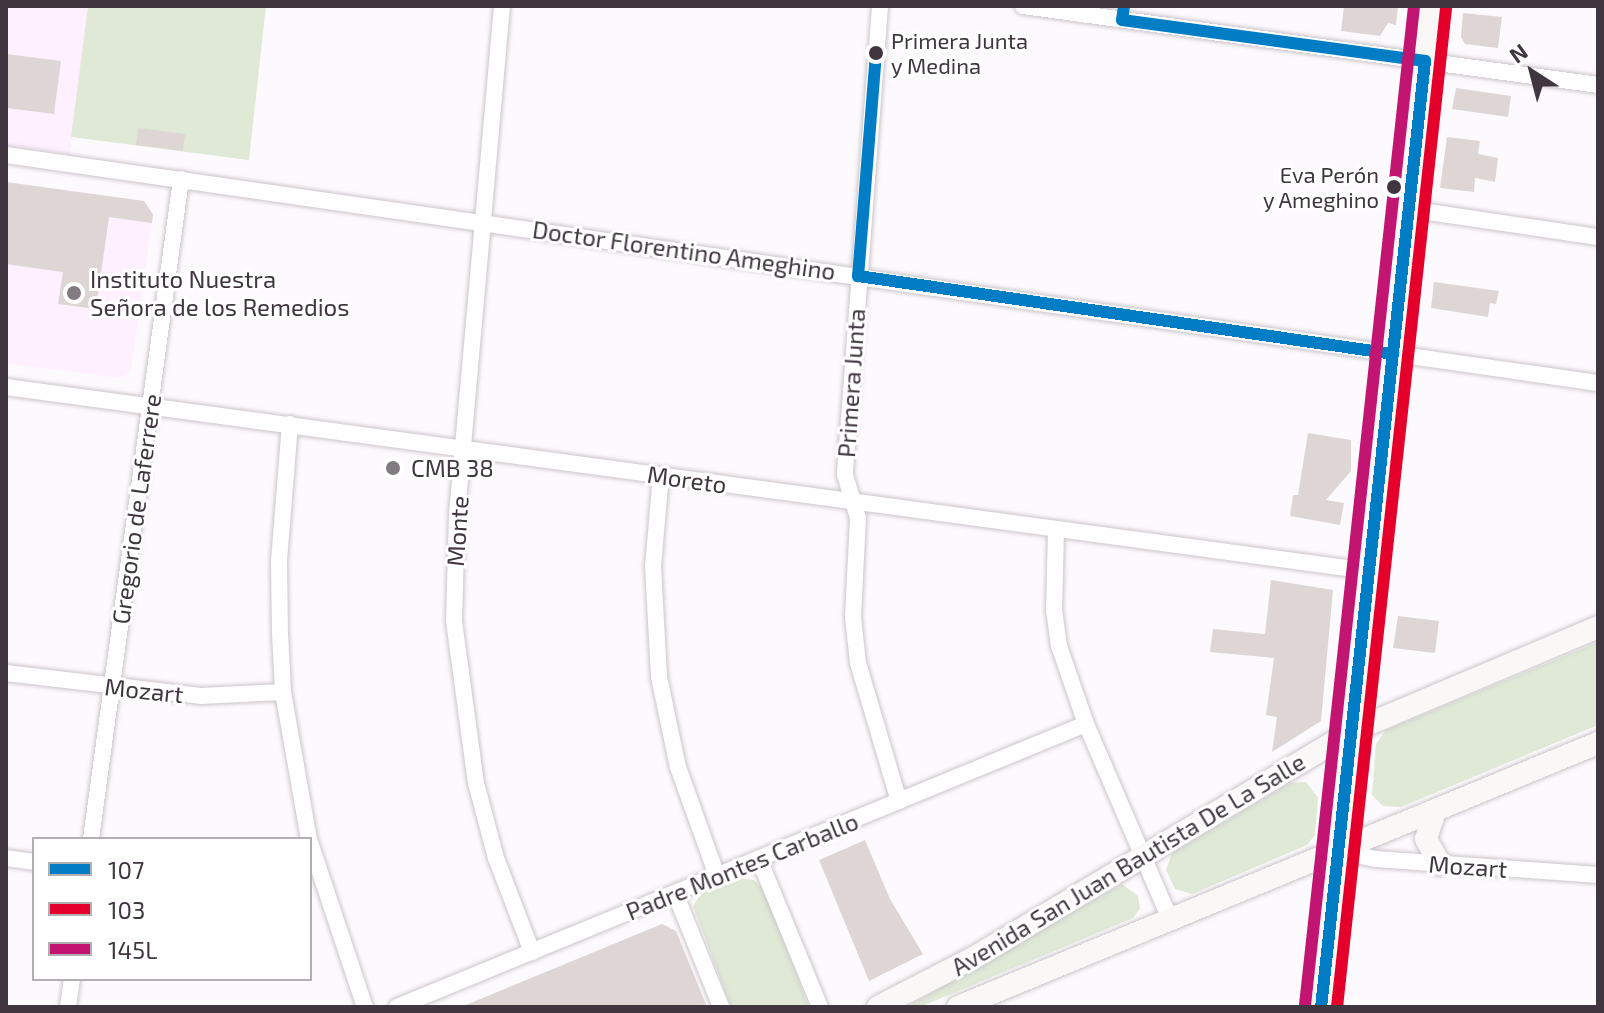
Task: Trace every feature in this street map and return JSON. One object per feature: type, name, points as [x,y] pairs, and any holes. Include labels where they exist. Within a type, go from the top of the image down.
[{"type":"street","name":"Monte","points":[[502,6],[453,559],[459,683],[487,828],[532,952]]},
{"type":"street","name":"Primera Junta","points":[[880,6],[845,475],[858,518],[853,617],[858,663],[899,801]]},
{"type":"street","points":[[1023,6],[1598,85]]},
{"type":"street","points":[[1321,1007],[1430,6]]},
{"type":"street","name":"Doctor Florentino Ameghino","points":[[6,155],[485,221],[1598,383]]},
{"type":"street","name":"Gregorio de Laferrere","points":[[91,837],[181,179]]},
{"type":"street","points":[[1408,209],[1598,237]]},
{"type":"street","name":"Moreto","points":[[6,387],[1369,571]]},
{"type":"street","points":[[290,424],[279,562],[283,692],[309,837]]},
{"type":"street","points":[[661,475],[653,597],[661,692],[682,781],[717,876]]},
{"type":"street","points":[[1056,530],[1056,627],[1086,724],[1169,917]]},
{"type":"street","name":"Avenida San Juan Bautista De La Salle","points":[[878,1007],[975,957],[1352,731],[1598,627]]},
{"type":"street","name":"Mozart","points":[[6,673],[201,696],[283,692]]},
{"type":"street","name":"Padre Montes Carballo","points":[[397,1007],[1086,724]]},
{"type":"street","name":"Avenida San Juan Bautista De La Salle","points":[[958,1007],[1169,917],[1598,743]]},
{"type":"street","points":[[1435,811],[1426,839],[1440,864]]},
{"type":"street","points":[[312,847],[365,1007]]},
{"type":"street","name":"Mozart","points":[[1338,851],[1440,864],[1598,875]]},
{"type":"street","points":[[6,858],[32,862]]},
{"type":"street","points":[[759,859],[820,1007]]},
{"type":"street","points":[[675,893],[721,1007]]},
{"type":"street","points":[[68,1007],[72,981]]},
{"type":"shaded area","points":[[6,6],[88,6],[70,154],[6,145]]},
{"type":"shaded area","name":"Instituto Nuestra Señora de los Remedios","points":[[6,182],[144,201],[153,214],[131,370],[119,378],[6,363]]},
{"type":"green space","points":[[88,6],[266,6],[249,160],[71,137]]},
{"type":"green space","points":[[1598,642],[1598,725],[1401,807],[1383,806],[1372,795],[1376,744],[1386,730]]},
{"type":"green space","points":[[1306,782],[1318,798],[1315,835],[1307,845],[1192,894],[1175,889],[1166,870],[1172,853],[1290,783]]},
{"type":"green space","points":[[739,878],[754,880],[764,890],[809,1007],[731,1007],[693,906],[701,894]]},
{"type":"green space","points":[[1122,884],[1138,896],[1140,909],[1133,918],[920,1007],[907,1007]]},
{"type":"building","points":[[1344,6],[1398,6],[1396,25],[1388,23],[1380,36],[1341,31]]},
{"type":"building","points":[[1463,13],[1502,17],[1498,48],[1465,44],[1461,37]]},
{"type":"building","points":[[6,54],[61,61],[54,114],[6,108]]},
{"type":"building","points":[[1456,88],[1511,96],[1508,117],[1452,109]]},
{"type":"building","points":[[138,128],[185,134],[183,151],[136,145]]},
{"type":"building","points":[[1447,137],[1480,141],[1478,154],[1498,158],[1495,182],[1475,178],[1474,192],[1440,188]]},
{"type":"building","points":[[6,182],[144,201],[153,214],[152,223],[109,217],[96,309],[58,304],[63,272],[6,264]]},
{"type":"building","points":[[1434,282],[1499,291],[1496,304],[1490,303],[1488,317],[1431,308]]},
{"type":"building","points":[[1308,433],[1351,440],[1351,471],[1326,500],[1344,503],[1340,525],[1290,516],[1293,495],[1298,495]]},
{"type":"building","points":[[1271,580],[1333,590],[1321,721],[1272,752],[1277,717],[1266,715],[1274,658],[1210,652],[1213,629],[1265,634]]},
{"type":"building","points":[[1398,616],[1439,621],[1435,653],[1393,648]]},
{"type":"building","points":[[865,840],[890,899],[923,954],[869,981],[819,860]]},
{"type":"building","points":[[662,924],[676,931],[707,1007],[461,1007]]},
{"type":"transit line","name":"107","points":[[1124,6],[1122,20],[1425,61],[1321,1007]]},
{"type":"transit line","name":"145L","points":[[1305,1005],[1414,6]]},
{"type":"transit line","name":"103","points":[[1337,1007],[1446,8]]},
{"type":"transit line","name":"107","points":[[876,53],[858,276],[1393,354]]},
{"type":"place","name":"Primera Junta y Medina","points":[[876,53]]},
{"type":"place","name":"Eva Perón y Ameghino","points":[[1394,187]]},
{"type":"place","name":"Instituto Nuestra Señora de los Remedios","points":[[74,293]]},
{"type":"place","name":"CMB 38","points":[[393,468]]}]
